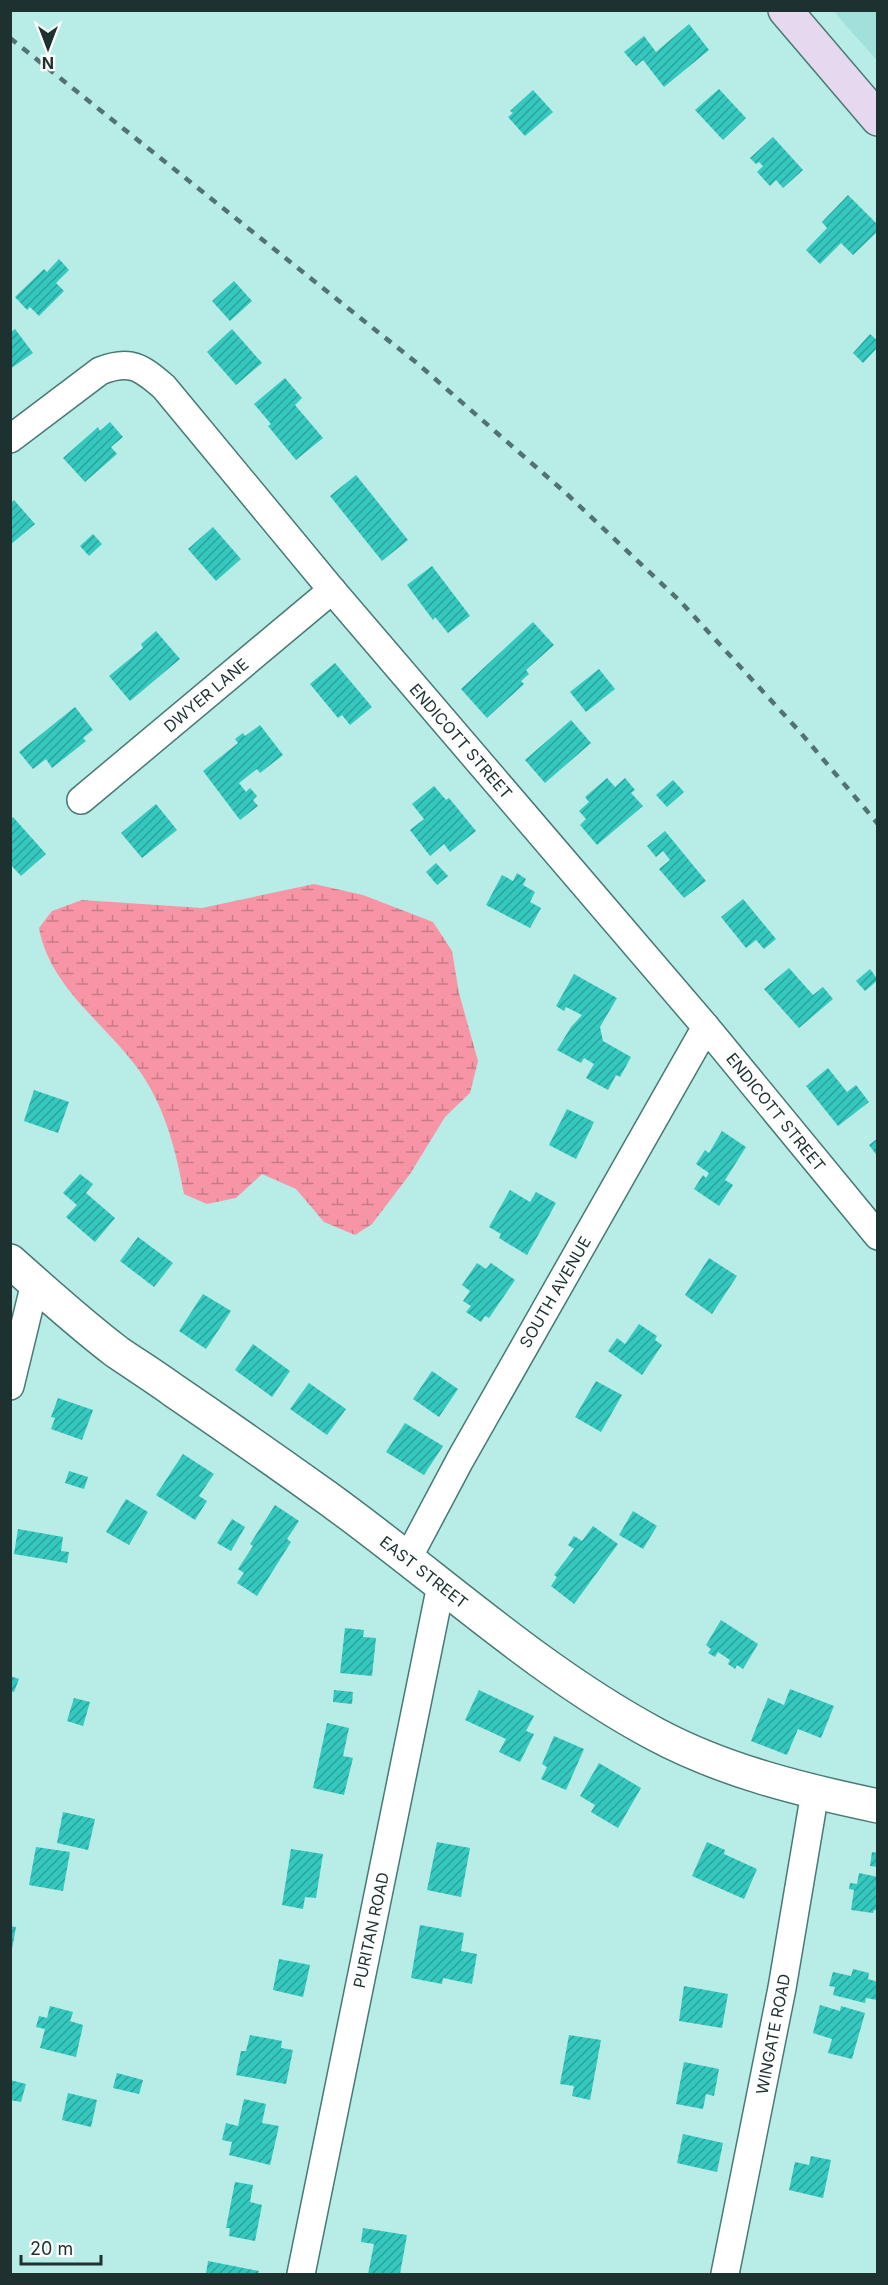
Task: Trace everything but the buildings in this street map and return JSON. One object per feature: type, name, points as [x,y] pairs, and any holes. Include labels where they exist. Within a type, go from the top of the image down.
[{"type":"main road","points":[[785,10],[878,119]]},
{"type":"street","name":"ENDICOTT STREET","points":[[10,439],[100,371],[114,365],[132,365],[147,372],[164,387],[332,590],[706,1027],[878,1236]]},
{"type":"street","name":"DWYER LANE","points":[[81,800],[332,590]]},
{"type":"street","name":"SOUTH AVENUE","points":[[408,1558],[460,1460],[706,1027]]},
{"type":"street","name":"EAST STREET","points":[[10,1261],[117,1352],[322,1494],[408,1558],[530,1655],[596,1699],[657,1735],[726,1766],[815,1792],[878,1806]]},
{"type":"street","points":[[10,1386],[35,1283]]},
{"type":"street","name":"PURITAN ROAD","points":[[301,2274],[441,1585]]},
{"type":"street","name":"WINGATE ROAD","points":[[724,2274],[782,1988],[815,1792]]},
{"type":"shaded area","points":[[834,11],[877,11],[877,60],[848,28]]},
{"type":"green space","points":[[314,884],[363,895],[433,922],[452,951],[459,993],[478,1061],[470,1093],[445,1117],[410,1174],[372,1224],[355,1235],[324,1222],[296,1189],[262,1174],[236,1198],[207,1204],[184,1194],[169,1131],[150,1087],[128,1055],[67,988],[45,950],[39,928],[52,911],[82,900],[202,908]]},
{"type":"railway","points":[[10,38],[418,364],[568,495],[680,601],[800,732],[878,824]]}]
